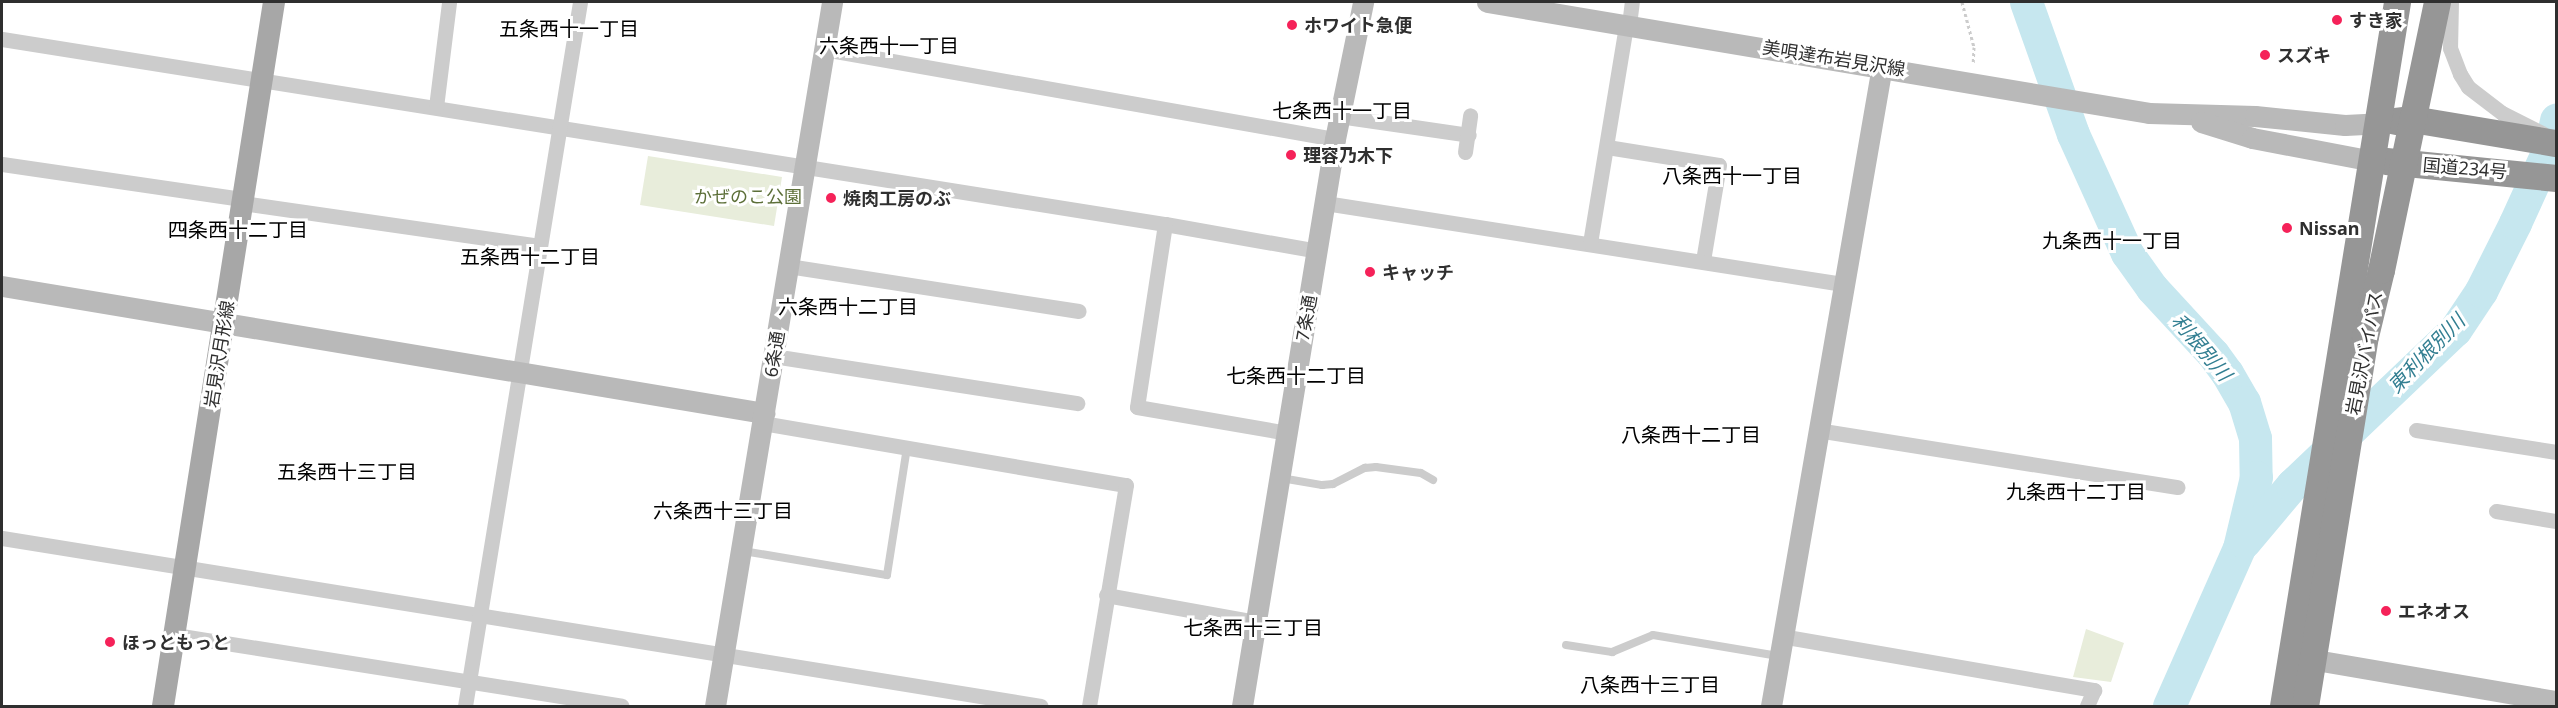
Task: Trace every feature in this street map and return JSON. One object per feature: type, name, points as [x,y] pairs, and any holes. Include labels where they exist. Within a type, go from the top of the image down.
[{"type":"highway","name":"岩見沢バイパス","points":[[2304,706],[2302,658],[2346,387],[2373,160],[2396,2]]},
{"type":"highway","name":"岩見沢バイパス","points":[[2346,387],[2403,163],[2437,2]]},
{"type":"highway","points":[[2379,123],[2412,119],[2556,142]]},
{"type":"highway","name":"国道234号","points":[[2373,160],[2556,178]]},
{"type":"highway","name":"岩見沢バイパス","points":[[2283,706],[2302,658]]},
{"type":"main road","name":"岩見沢月形線","points":[[163,706],[274,2]]},
{"type":"street","points":[[436,107],[449,2]]},
{"type":"street","points":[[465,706],[522,372],[580,2]]},
{"type":"street","name":"6条通","points":[[715,706],[832,2]]},
{"type":"street","name":"7条通","points":[[1242,706],[1335,139],[1363,2]]},
{"type":"street","name":"美唄達布岩見沢線","points":[[1487,2],[1882,66],[2149,113],[2181,116],[2255,116],[2345,125],[2379,123]]},
{"type":"street","points":[[1590,243],[1632,2]]},
{"type":"street","points":[[2451,2],[2450,48],[2454,62],[2468,87],[2486,104],[2556,142]]},
{"type":"street","points":[[2,39],[1165,224],[1318,251]]},
{"type":"street","points":[[824,49],[1335,139]]},
{"type":"street","points":[[1771,706],[1817,430],[1882,66]]},
{"type":"street","points":[[1465,152],[1470,115]]},
{"type":"street","points":[[1339,116],[1469,135]]},
{"type":"street","name":"美唄達布岩見沢線","points":[[2181,116],[2252,138],[2373,160]]},
{"type":"street","points":[[1607,147],[1719,165],[1703,261]]},
{"type":"street","points":[[2,164],[540,246]]},
{"type":"street","points":[[1325,203],[1843,284]]},
{"type":"street","points":[[1165,224],[1137,407],[1287,434]]},
{"type":"street","points":[[788,266],[1079,311]]},
{"type":"street","points":[[2,286],[522,372],[907,448],[1126,485],[1089,706]]},
{"type":"street","points":[[774,356],[1077,403]]},
{"type":"street","points":[[1817,430],[2178,488]]},
{"type":"street","points":[[2416,430],[2556,452]]},
{"type":"street","points":[[2496,511],[2556,521]]},
{"type":"street","points":[[2,538],[1041,706]]},
{"type":"street","points":[[1106,595],[1256,622]]},
{"type":"street","points":[[174,636],[621,706]]},
{"type":"street","points":[[1780,646],[2094,690],[2087,706]]},
{"type":"street","points":[[2302,658],[2556,701]]},
{"type":"lane","points":[[742,551],[887,575],[907,448]]},
{"type":"lane","points":[[1280,478],[1322,485],[1333,484],[1353,473],[1376,467],[1421,473],[1433,480]]},
{"type":"lane","points":[[1566,645],[1612,652],[1653,635],[1780,646]]},
{"type":"path","points":[[1962,2],[1974,47],[1971,81]]},
{"type":"green space","name":"かぜのこ公園","points":[[648,156],[782,177],[774,226],[640,205]]},
{"type":"green space","points":[[2086,629],[2124,643],[2111,682],[2073,677]]},
{"type":"waterway","name":"利根別川","points":[[2026,2],[2073,134],[2127,253],[2152,288],[2213,354],[2227,373],[2244,402],[2255,438],[2256,477],[2239,548],[2169,706]]},
{"type":"waterway","name":"東利根別川","points":[[2244,542],[2292,485],[2455,330],[2481,291],[2515,223],[2551,144],[2556,120]]},
{"type":"place","name":"すき家","points":[[2337,20]]},
{"type":"place","name":"ホワイト急便","points":[[1292,25]]},
{"type":"place","name":"スズキ","points":[[2265,55]]},
{"type":"place","name":"理容乃木下","points":[[1291,155]]},
{"type":"place","name":"焼肉工房のぶ","points":[[831,198]]},
{"type":"place","name":"Nissan","points":[[2287,228]]},
{"type":"place","name":"キャッチ","points":[[1370,272]]},
{"type":"place","name":"エネオス","points":[[2386,611]]},
{"type":"place","name":"ほっともっと","points":[[110,642]]},
{"type":"district","name":"五条西十一丁目","points":[[569,28]]},
{"type":"district","name":"六条西十一丁目","points":[[889,45]]},
{"type":"district","name":"七条西十一丁目","points":[[1342,110]]},
{"type":"district","name":"八条西十一丁目","points":[[1732,175]]},
{"type":"district","name":"四条西十二丁目","points":[[238,229]]},
{"type":"district","name":"九条西十一丁目","points":[[2112,240]]},
{"type":"district","name":"五条西十二丁目","points":[[530,256]]},
{"type":"district","name":"六条西十二丁目","points":[[848,306]]},
{"type":"district","name":"七条西十二丁目","points":[[1296,375]]},
{"type":"district","name":"八条西十二丁目","points":[[1691,434]]},
{"type":"district","name":"五条西十三丁目","points":[[347,471]]},
{"type":"district","name":"九条西十二丁目","points":[[2076,491]]},
{"type":"district","name":"六条西十三丁目","points":[[723,510]]},
{"type":"district","name":"七条西十三丁目","points":[[1253,627]]},
{"type":"district","name":"八条西十三丁目","points":[[1650,684]]}]
